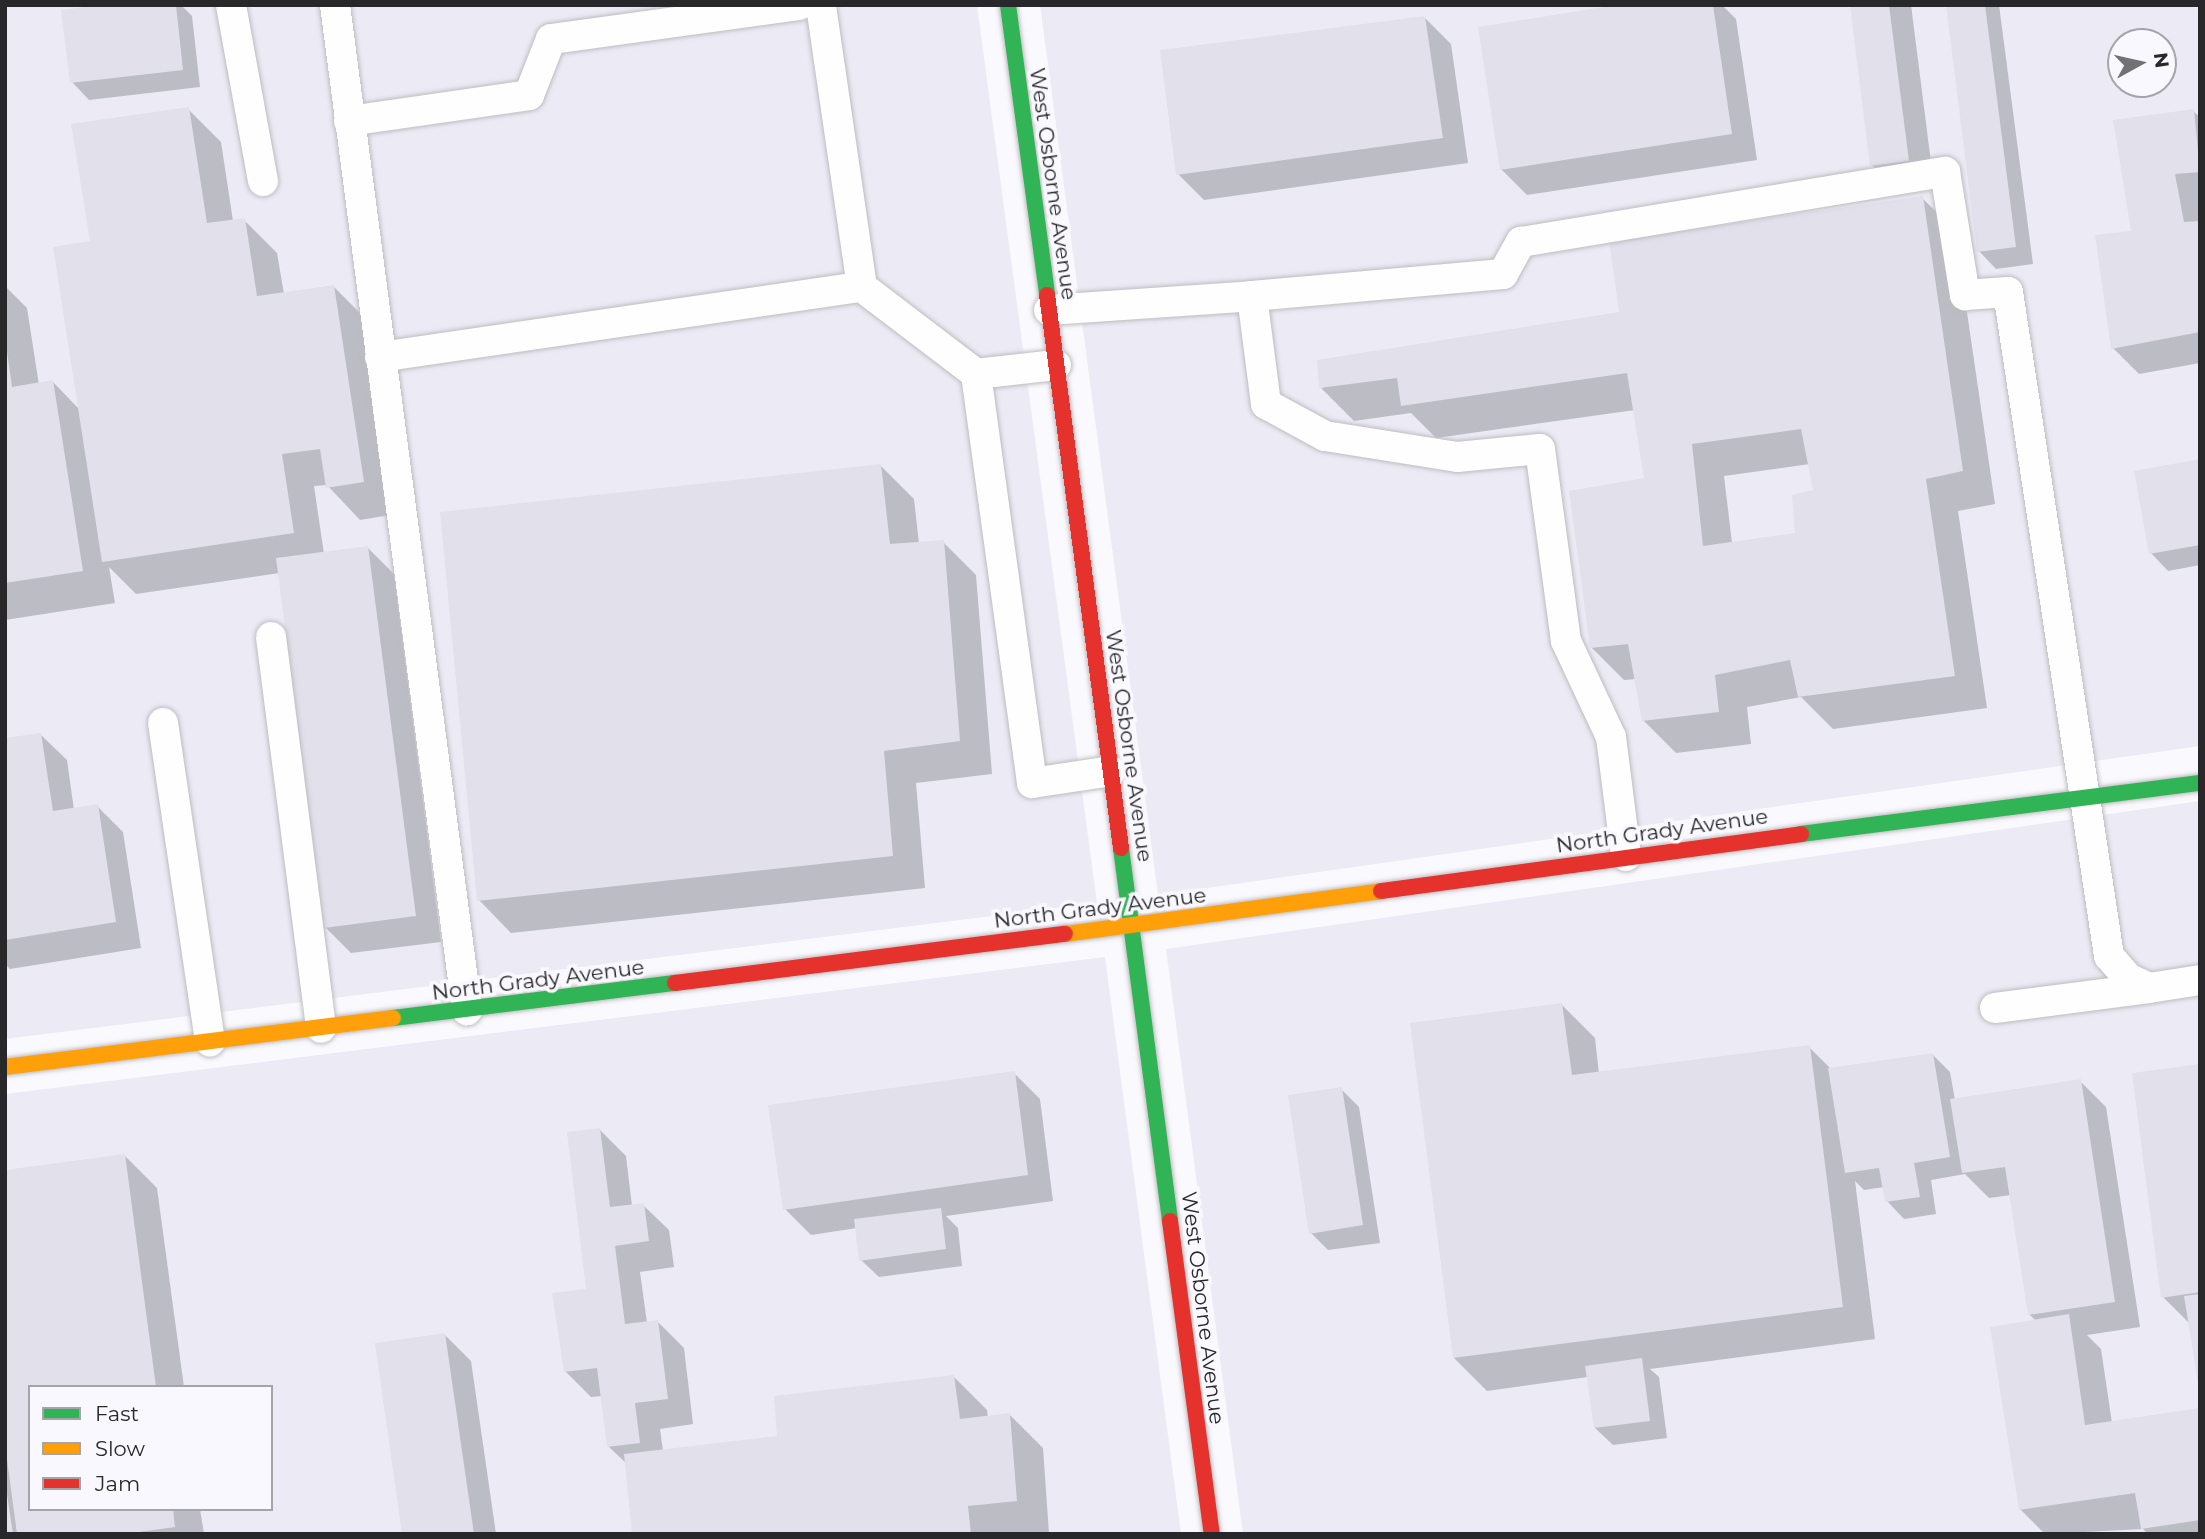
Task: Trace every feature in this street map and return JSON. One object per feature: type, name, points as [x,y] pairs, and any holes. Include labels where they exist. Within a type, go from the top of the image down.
[{"type":"street","name":"West Osborne Avenue","points":[[1008,5],[1212,1534]]},
{"type":"street","name":"North Grady Avenue","points":[[5,1067],[1132,926],[1626,856],[2200,783]]},
{"type":"lane","points":[[231,5],[263,181]]},
{"type":"lane","points":[[335,5],[467,1010]]},
{"type":"lane","points":[[349,121],[529,95],[551,40],[800,5]]},
{"type":"lane","points":[[821,5],[862,286],[976,374],[1056,365]]},
{"type":"lane","points":[[1049,310],[1503,274],[1521,242],[1945,172],[1965,295],[2008,292],[2109,956],[2128,978],[2149,988]]},
{"type":"lane","points":[[380,357],[862,286]]},
{"type":"lane","points":[[1252,296],[1266,404],[1325,436],[1457,457],[1541,449],[1566,641],[1611,737],[1626,856]]},
{"type":"lane","points":[[976,374],[1032,783],[1111,771]]},
{"type":"lane","points":[[271,637],[321,1028]]},
{"type":"lane","points":[[163,723],[210,1042]]},
{"type":"lane","points":[[1995,1008],[2200,980]]},
{"type":"shaded area","points":[[5,5],[977,5],[1097,903],[5,1039]]},
{"type":"shaded area","points":[[1040,5],[2200,5],[2200,746],[1158,895]]},
{"type":"shaded area","points":[[2200,801],[2200,1534],[1243,1534],[1166,949]]},
{"type":"shaded area","points":[[1105,957],[1181,1534],[5,1534],[5,1094]]},
{"type":"building","points":[[100,5],[176,5],[183,70],[70,83],[61,10]]},
{"type":"building","points":[[1616,5],[1713,5],[1732,134],[1500,170],[1478,27]]},
{"type":"building","points":[[1850,5],[1889,5],[1909,161],[1870,166]]},
{"type":"building","points":[[1946,5],[1985,5],[2016,247],[1977,252]]},
{"type":"building","points":[[1425,16],[1443,138],[1176,175],[1160,50]]},
{"type":"building","points":[[189,107],[207,223],[245,218],[257,296],[334,285],[364,482],[326,488],[320,449],[282,454],[294,533],[102,562],[53,247],[90,241],[71,124]]},
{"type":"building","points":[[2194,109],[2200,172],[2175,174],[2184,222],[2200,221],[2200,332],[2111,349],[2095,235],[2131,231],[2113,120]]},
{"type":"building","points":[[1923,196],[1963,471],[1926,479],[1955,676],[1798,697],[1790,660],[1715,675],[1719,712],[1642,721],[1628,644],[1590,648],[1569,491],[1644,478],[1627,373],[1401,406],[1397,378],[1319,388],[1317,360],[1619,312],[1609,241]],"holes":[[[1801,429],[1813,490],[1792,495],[1795,533],[1703,546],[1692,444]]]},
{"type":"building","points":[[7,351],[12,387],[53,380],[83,571],[5,583]]},
{"type":"building","points":[[2200,459],[2200,545],[2149,554],[2134,471]]},
{"type":"building","points":[[881,464],[890,544],[944,540],[960,741],[884,751],[893,856],[477,901],[440,512]]},
{"type":"building","points":[[368,546],[416,916],[324,928],[276,558]]},
{"type":"building","points":[[41,733],[53,811],[98,804],[116,922],[5,940],[5,738]]},
{"type":"building","points":[[1562,1003],[1572,1075],[1810,1045],[1843,1307],[1453,1358],[1410,1023]]},
{"type":"building","points":[[1933,1053],[1950,1157],[1914,1163],[1920,1197],[1885,1202],[1879,1168],[1845,1173],[1828,1068]]},
{"type":"building","points":[[2200,1064],[2200,1292],[2161,1298],[2132,1073]]},
{"type":"building","points":[[1015,1071],[1028,1175],[783,1210],[768,1105]]},
{"type":"building","points":[[2081,1079],[2115,1302],[2028,1315],[2005,1167],[1962,1173],[1950,1099]]},
{"type":"building","points":[[1342,1087],[1363,1225],[1309,1234],[1288,1095]]},
{"type":"building","points":[[600,1128],[610,1207],[644,1203],[649,1241],[615,1246],[625,1324],[658,1320],[668,1399],[635,1403],[640,1443],[607,1447],[597,1368],[564,1372],[552,1293],[586,1289],[567,1132]]},
{"type":"building","points":[[125,1154],[156,1385],[28,1385],[28,1511],[173,1511],[175,1527],[125,1534],[17,1534],[5,1444],[5,1170]]},
{"type":"building","points":[[941,1208],[946,1249],[859,1261],[854,1219]]},
{"type":"building","points":[[2200,1294],[2200,1383],[2198,1383],[2184,1296]]},
{"type":"building","points":[[2069,1314],[2085,1425],[2200,1408],[2200,1520],[2141,1529],[2135,1493],[2019,1510],[1990,1327]]},
{"type":"building","points":[[445,1333],[474,1534],[402,1534],[375,1343]]},
{"type":"building","points":[[1642,1358],[1650,1421],[1594,1428],[1585,1366]]},
{"type":"building","points":[[954,1375],[960,1419],[1010,1413],[1017,1501],[968,1506],[971,1534],[632,1534],[624,1454],[777,1436],[774,1396]]},
{"type":"building","points":[[7,1494],[13,1534],[5,1534]]},
{"type":"traffic: fast","points":[[1008,5],[1047,295]]},
{"type":"traffic: fast","points":[[1801,834],[2200,783]]},
{"type":"traffic: fast","points":[[1121,848],[1170,1221]]},
{"type":"traffic: fast","points":[[393,1018],[675,983]]},
{"type":"traffic: slow","points":[[1065,934],[1381,891]]},
{"type":"traffic: slow","points":[[5,1067],[393,1018]]},
{"type":"traffic: jam","points":[[1047,295],[1121,848]]},
{"type":"traffic: jam","points":[[1381,891],[1801,834]]},
{"type":"traffic: jam","points":[[675,983],[1065,934]]},
{"type":"traffic: jam","points":[[1170,1221],[1212,1534]]}]
